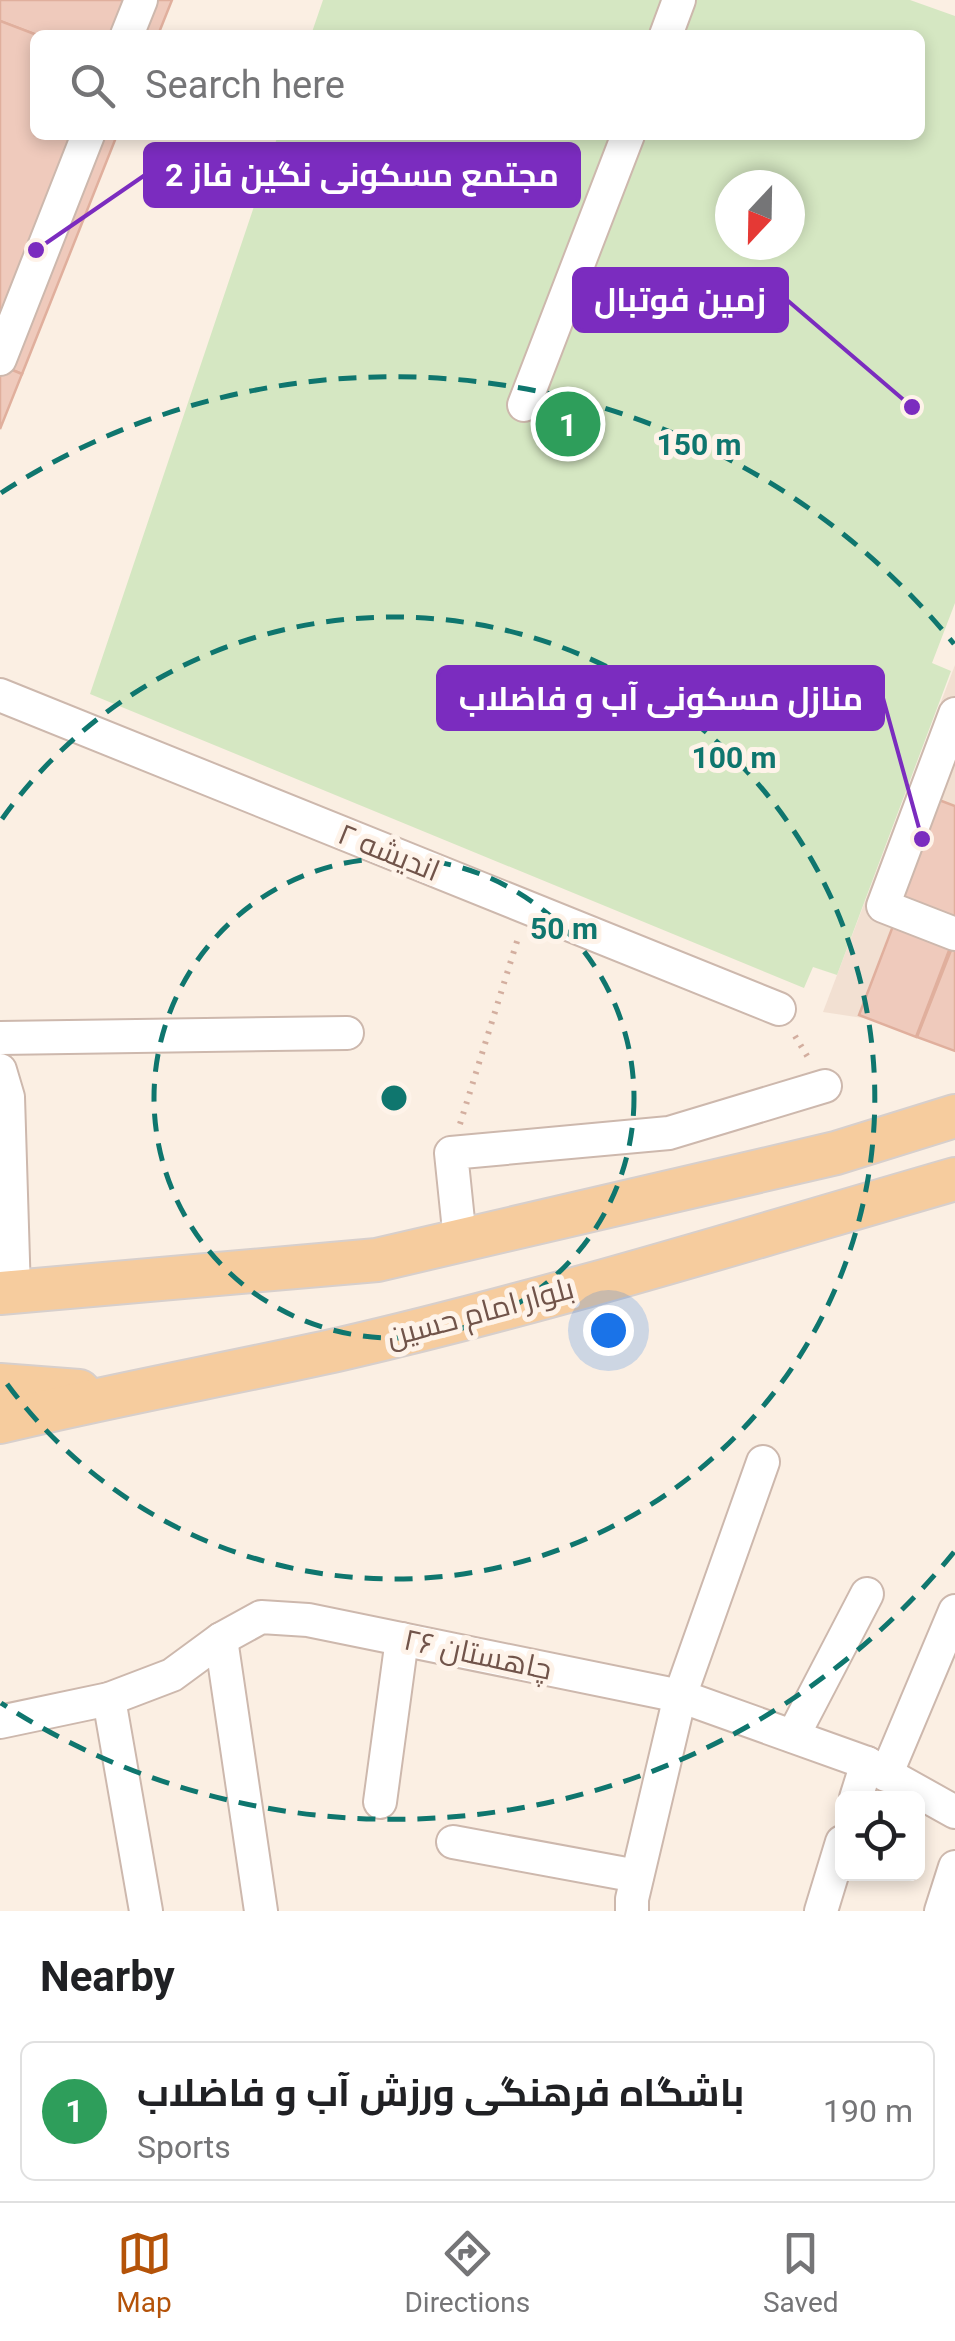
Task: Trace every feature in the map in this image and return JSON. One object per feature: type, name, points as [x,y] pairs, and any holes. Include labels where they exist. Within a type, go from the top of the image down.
[{"type":"main road","points":[[7,1292],[377,1260],[836,1153],[955,1116]]},
{"type":"main road","name":"بلوار امام حسین","points":[[0,1422],[342,1348],[622,1275],[955,1179]]},
{"type":"main road","points":[[0,1385],[116,1394]]},
{"type":"street","points":[[129,30],[141,0]]},
{"type":"street","points":[[668,30],[679,0]]},
{"type":"street","points":[[0,359],[86,140]]},
{"type":"street","points":[[524,405],[626,140]]},
{"type":"street","name":"اندیشه ۲","points":[[0,695],[778,1009]]},
{"type":"street","points":[[955,714],[942,791],[882,906],[955,934]]},
{"type":"street","points":[[0,1038],[347,1033]]},
{"type":"street","points":[[0,1070],[8,1098],[7,1292]]},
{"type":"street","points":[[460,1240],[451,1154],[669,1133],[825,1086]]},
{"type":"street","points":[[632,1911],[680,1696],[763,1462]]},
{"type":"street","points":[[793,1736],[867,1594]]},
{"type":"street","points":[[861,1791],[876,1769],[955,1611]]},
{"type":"street","name":"چاهستان ۲۶","points":[[0,1722],[110,1699],[172,1674],[221,1639],[261,1617],[308,1620],[680,1696],[876,1769],[955,1812]]},
{"type":"street","points":[[221,1639],[260,1911]]},
{"type":"street","points":[[380,1802],[402,1639]]},
{"type":"street","points":[[110,1699],[146,1911]]},
{"type":"street","points":[[452,1842],[637,1876]]},
{"type":"street","points":[[822,1911],[835,1866]]},
{"type":"street","points":[[940,1911],[955,1868]]},
{"type":"path","points":[[451,1154],[528,908]]},
{"type":"path","points":[[778,1009],[825,1086]]},
{"type":"shaded area","points":[[955,665],[955,1032],[823,1012]]},
{"type":"green space","points":[[323,0],[910,0],[955,16],[955,603],[932,663],[951,671],[837,975],[813,967],[804,988],[90,694],[276,140],[925,140],[925,30],[313,30]]},
{"type":"building","points":[[0,0],[172,0],[160,30],[30,32],[0,21]]},
{"type":"building","points":[[0,21],[30,32],[30,140],[115,140],[22,374],[0,365]]},
{"type":"building","points":[[0,365],[22,374],[0,429]]},
{"type":"building","points":[[939,800],[955,806],[955,918],[901,896]]},
{"type":"building","points":[[896,918],[953,940],[916,1037],[859,1015]]},
{"type":"building","points":[[955,940],[955,1051],[917,1037]]},
{"type":"place","name":"مجتمع مسکونی نگین فاز 2","points":[[36,250]]},
{"type":"place","name":"زمین فوتبال","points":[[912,407]]},
{"type":"place","name":"باشگاه فرهنگی ورزش آب و فاضلاب","points":[[568,424]]},
{"type":"place","name":"منازل مسکونی آب و فاضلاب","points":[[922,839]]}]
